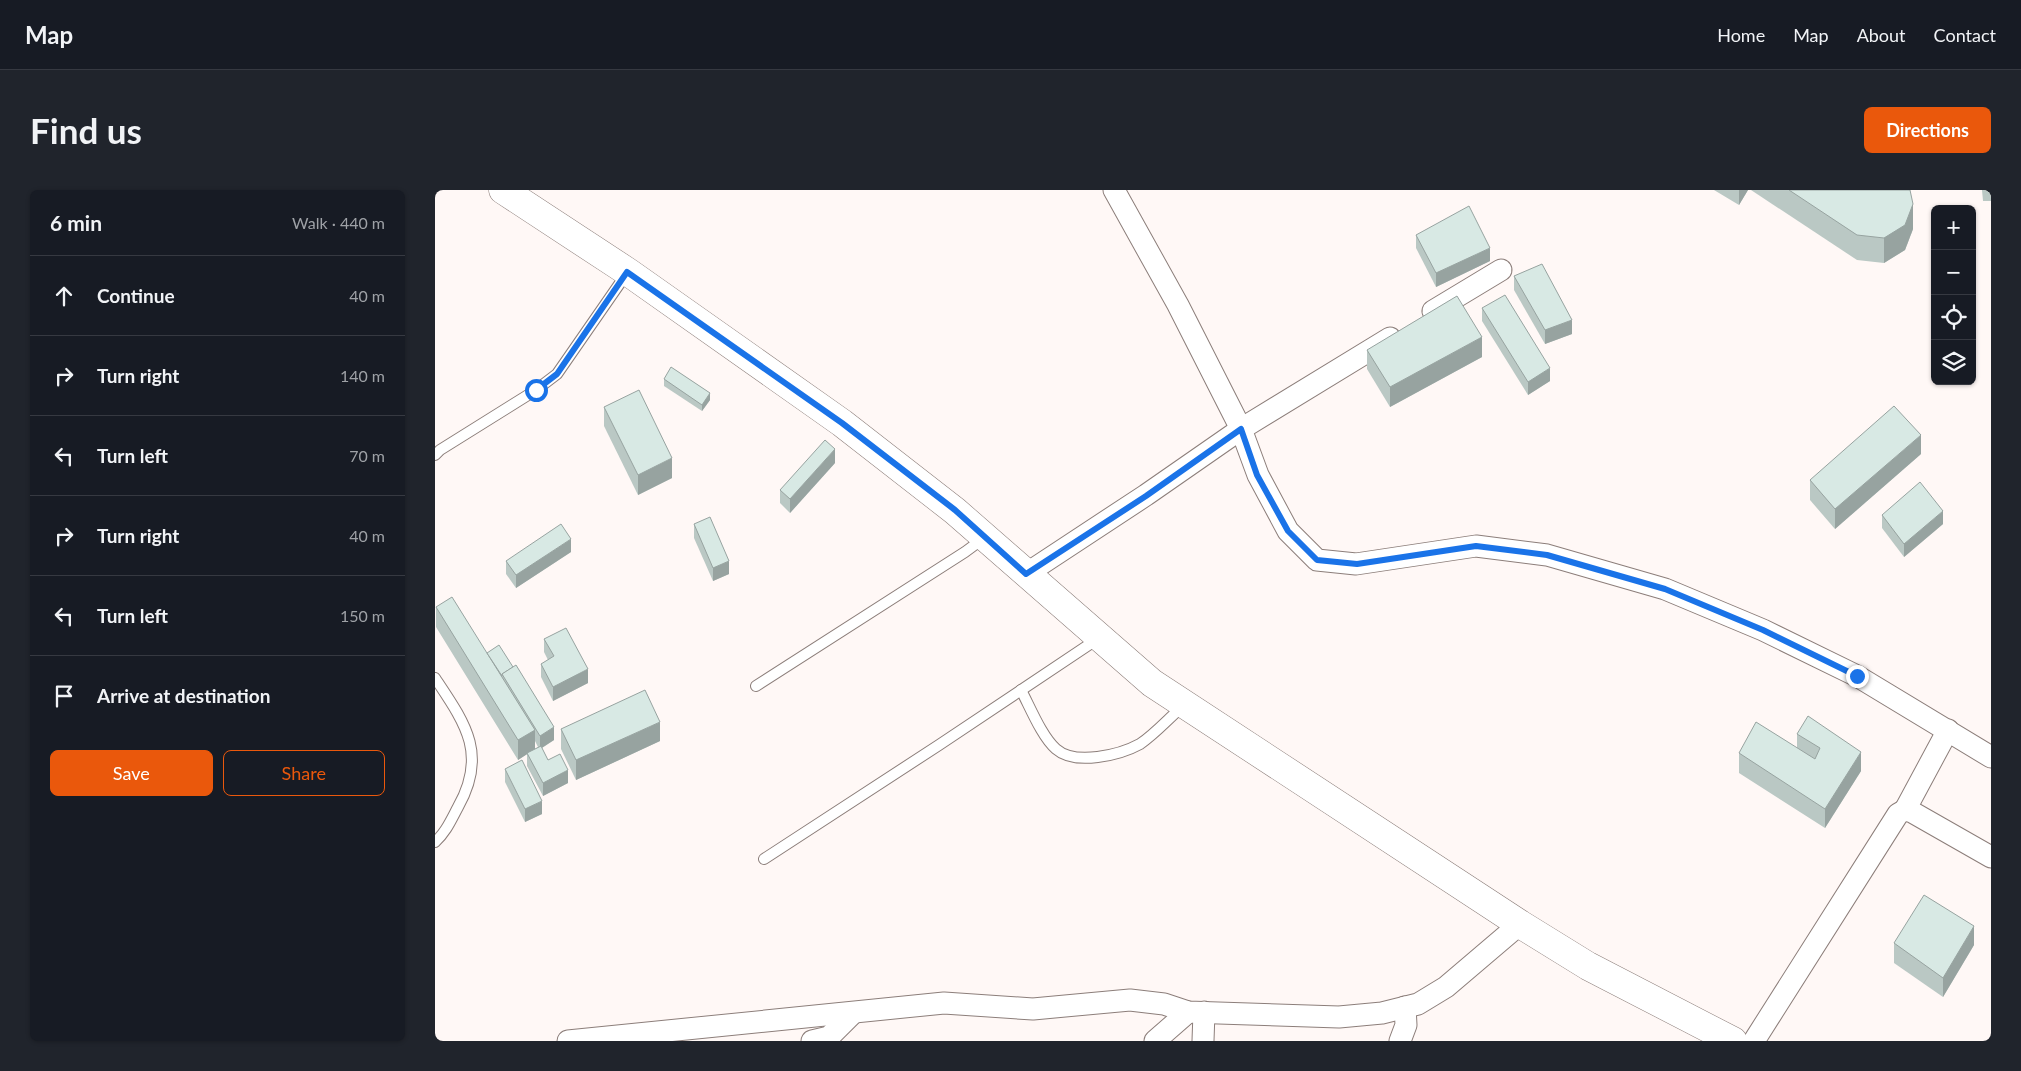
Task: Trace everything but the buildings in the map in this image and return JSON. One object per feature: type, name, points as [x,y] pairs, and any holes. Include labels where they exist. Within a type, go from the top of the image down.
[{"type":"main road","points":[[503,190],[627,272],[842,423],[955,510],[1152,683],[1520,924],[1588,966],[1733,1041]]},
{"type":"street","points":[[1114,190],[1178,305],[1241,429],[1257,475],[1288,531],[1317,560],[1357,564],[1476,546],[1547,555],[1665,589],[1763,630],[1857,676],[1991,757]]},
{"type":"street","points":[[1026,574],[1146,496],[1241,429],[1501,270]]},
{"type":"street","points":[[1754,1041],[1898,814],[1905,810],[1948,730]]},
{"type":"street","points":[[1905,810],[1912,812],[1991,857]]},
{"type":"street","points":[[569,1041],[944,1003],[1033,1009],[1130,1000],[1164,1004],[1196,1012],[1339,1017],[1382,1013],[1418,1004],[1446,987],[1520,924]]},
{"type":"street","points":[[1400,1041],[1406,1025],[1405,1007]]},
{"type":"street","points":[[1155,1041],[1196,1012]]},
{"type":"street","points":[[1196,1012],[1203,1041]]},
{"type":"street","points":[[811,1041],[829,1036],[853,1013]]},
{"type":"lane","points":[[435,455],[536,390],[557,374],[627,272]]},
{"type":"lane","points":[[756,686],[985,538]]},
{"type":"lane","points":[[764,859],[1099,638]]},
{"type":"lane","points":[[435,678],[459,713],[473,750],[467,792],[444,834],[435,842]]},
{"type":"lane","points":[[1021,690],[1049,741],[1057,750],[1077,758],[1089,758],[1121,752],[1140,743],[1185,704]]},
{"type":"route","points":[[536,390],[557,374],[627,272],[842,423],[955,510],[1026,574],[1146,496],[1241,429],[1257,475],[1288,531],[1317,560],[1357,564],[1476,546],[1547,555],[1665,589],[1763,630],[1857,676]]}]
